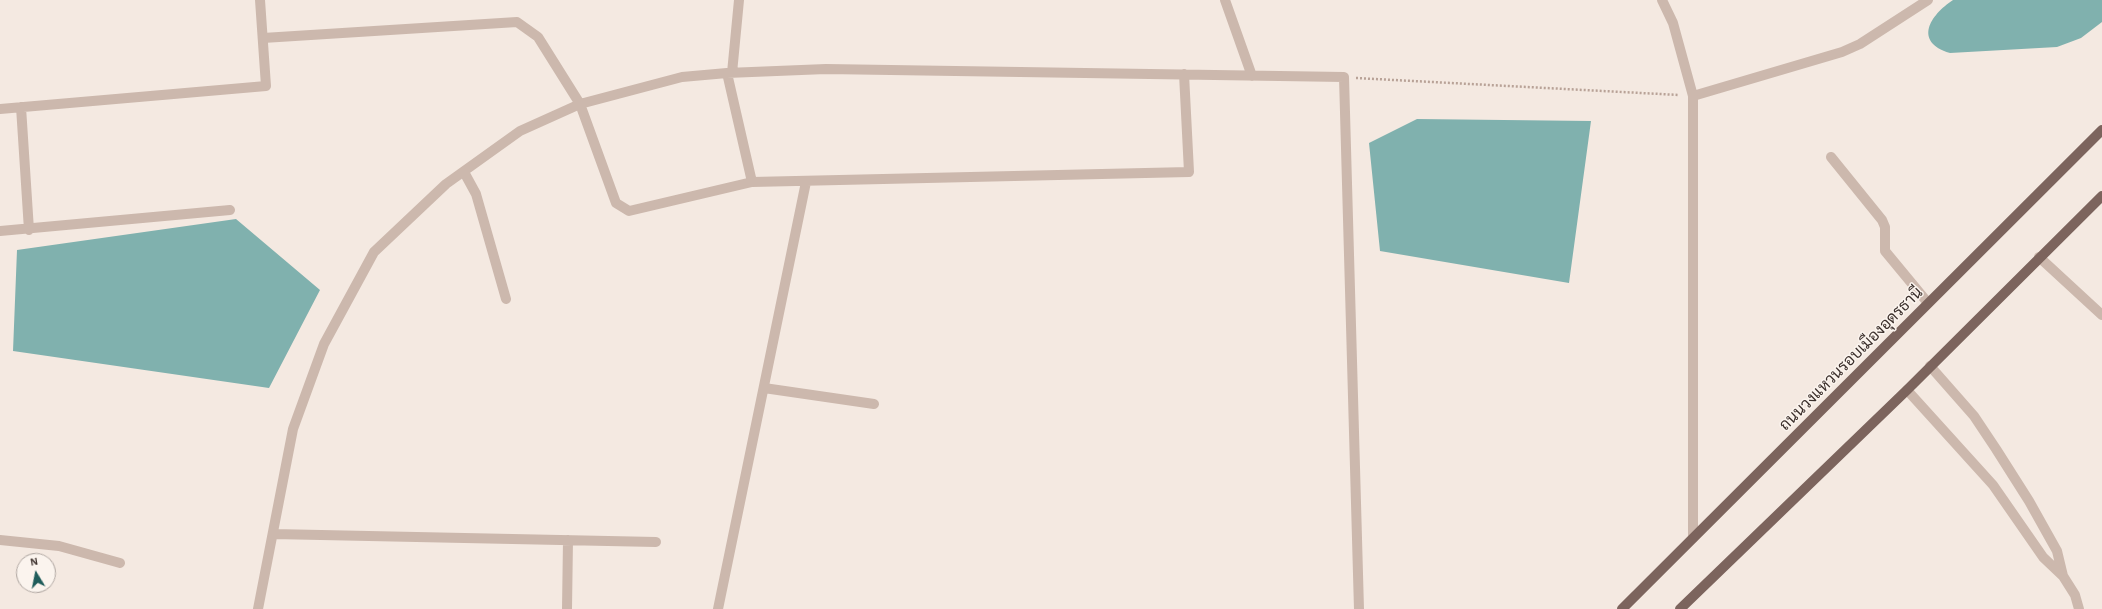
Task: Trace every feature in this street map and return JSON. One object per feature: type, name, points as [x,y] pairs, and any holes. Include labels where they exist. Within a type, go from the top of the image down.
[{"type":"main road","name":"ถนนวงแหวนรอบเมืองอุดรธานี","points":[[1622,609],[2102,130]]},
{"type":"main road","points":[[1680,609],[1906,390],[2102,196]]},
{"type":"street","points":[[0,109],[266,86],[260,0]]},
{"type":"street","points":[[739,0],[729,73],[752,182]]},
{"type":"street","points":[[1225,0],[1251,73]]},
{"type":"street","points":[[1662,0],[1673,23],[1693,96],[1693,538]]},
{"type":"street","points":[[1693,96],[1842,52],[1860,44],[1928,0]]},
{"type":"street","points":[[263,38],[517,22],[538,37],[580,104],[616,203],[629,211],[752,182],[806,182],[1189,172],[1184,74]]},
{"type":"street","points":[[258,609],[293,429],[324,344],[374,252],[446,184],[520,131],[580,104],[682,77],[729,73],[826,69],[1184,74],[1251,73],[1344,77],[1359,609]]},
{"type":"street","points":[[21,107],[30,230]]},
{"type":"street","points":[[1831,157],[1884,223],[1884,247],[1888,256],[1928,303]]},
{"type":"street","points":[[464,172],[476,194],[506,299]]},
{"type":"street","points":[[718,609],[806,182]]},
{"type":"street","points":[[0,231],[30,230],[230,210]]},
{"type":"street","points":[[2039,257],[2100,309]]},
{"type":"street","points":[[1930,366],[1974,416],[2004,462],[2057,551],[2063,576]]},
{"type":"street","points":[[764,388],[874,404]]},
{"type":"street","points":[[1906,390],[1993,485],[2043,557],[2063,576],[2075,595],[2079,609]]},
{"type":"street","points":[[273,534],[656,542]]},
{"type":"street","points":[[0,540],[59,546],[120,563]]},
{"type":"street","points":[[567,609],[568,540]]},
{"type":"path","points":[[1344,77],[1693,96]]},
{"type":"water","points":[[1953,0],[2102,0],[2102,22],[2081,38],[2057,47],[1950,53],[1939,48],[1932,42],[1929,35],[1929,28],[1932,20],[1938,13]]},
{"type":"water","points":[[1417,119],[1591,121],[1569,283],[1380,251],[1369,143]]},
{"type":"water","points":[[236,219],[320,290],[269,388],[13,351],[17,250]]}]
